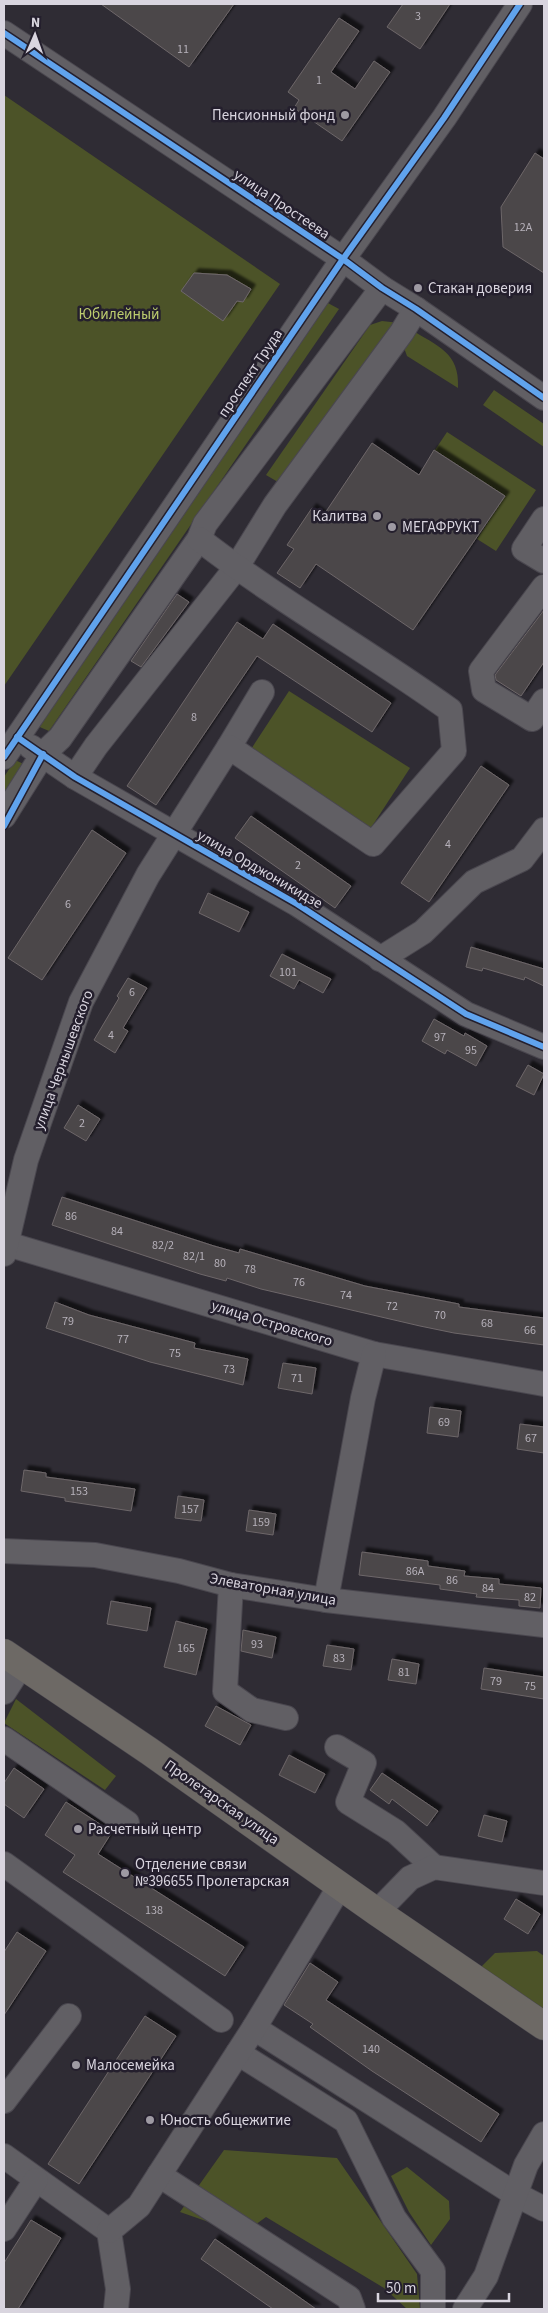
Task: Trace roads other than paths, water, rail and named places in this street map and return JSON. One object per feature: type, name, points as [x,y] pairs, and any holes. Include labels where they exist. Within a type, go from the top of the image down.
[{"type":"main road","name":"Пролетарская улица","points":[[13,1659],[376,1912],[544,2026]]},
{"type":"street","name":"проспект Труда","points":[[4,757],[343,259],[438,126],[520,4]]},
{"type":"street","name":"улица Простеева","points":[[4,32],[343,259],[382,288],[416,309],[544,398]]},
{"type":"street","points":[[4,816],[43,754],[60,738],[199,538],[205,524],[382,288]]},
{"type":"street","points":[[75,777],[96,746],[236,568],[275,505],[402,332],[416,309]]},
{"type":"street","points":[[544,519],[524,549],[544,561]]},
{"type":"street","points":[[199,538],[236,568],[390,667],[450,710],[454,751],[372,844],[229,747]]},
{"type":"street","points":[[544,587],[481,671],[484,690],[532,719],[544,701]]},
{"type":"street","name":"улица Чернышевского","points":[[5,1247],[26,1160],[74,1029],[81,1002],[148,875],[262,692]]},
{"type":"street","name":"улица Орджоникидзе","points":[[17,738],[75,777],[297,904],[466,1014],[544,1047]]},
{"type":"street","points":[[380,959],[423,932],[474,882],[522,859],[544,830]]},
{"type":"street","name":"улица Островского","points":[[5,1247],[374,1354],[544,1384]]},
{"type":"street","points":[[326,1600],[363,1398],[374,1354]]},
{"type":"street","name":"Элеваторная улица","points":[[4,1551],[95,1555],[178,1571],[231,1585],[326,1600],[544,1625]]},
{"type":"street","points":[[231,1585],[225,1691],[252,1710],[286,1718]]},
{"type":"street","name":"Пролетарская улица","points":[[4,1692],[13,1659]]},
{"type":"street","points":[[4,1739],[127,1823]]},
{"type":"street","points":[[337,1747],[364,1763],[348,1802],[396,1832],[434,1867]]},
{"type":"street","points":[[4,1864],[221,2020]]},
{"type":"street","points":[[376,1912],[410,1878],[434,1867],[544,1883]]},
{"type":"street","points":[[110,2231],[139,2206],[160,2175],[254,2028],[340,1886]]},
{"type":"street","points":[[4,2101],[69,2016]]},
{"type":"street","points":[[254,2028],[515,2194],[544,2209]]},
{"type":"street","points":[[238,2053],[346,2121],[394,2218],[417,2246],[433,2271],[432,2309]]},
{"type":"street","points":[[465,2309],[486,2276],[526,2165],[544,2134]]},
{"type":"street","points":[[4,2156],[110,2231],[118,2289],[116,2309]]},
{"type":"street","points":[[160,2175],[349,2298],[353,2309]]},
{"type":"street","points":[[4,2229],[36,2180]]},
{"type":"place","name":"Пенсионный фонд","points":[[345,115]]},
{"type":"place","name":"Стакан доверия","points":[[418,288]]},
{"type":"place","name":"Калитва","points":[[377,516]]},
{"type":"place","name":"МЕГАФРУКТ","points":[[392,527]]},
{"type":"place","name":"Расчетный центр","points":[[78,1829]]},
{"type":"place","name":"Отделение связи №396655 Пролетарская","points":[[125,1873]]},
{"type":"place","name":"Малосемейка","points":[[76,2065]]},
{"type":"place","name":"Юность общежитие","points":[[150,2120]]},
{"type":"park label","name":"Юбилейный","points":[[119,314]]}]
